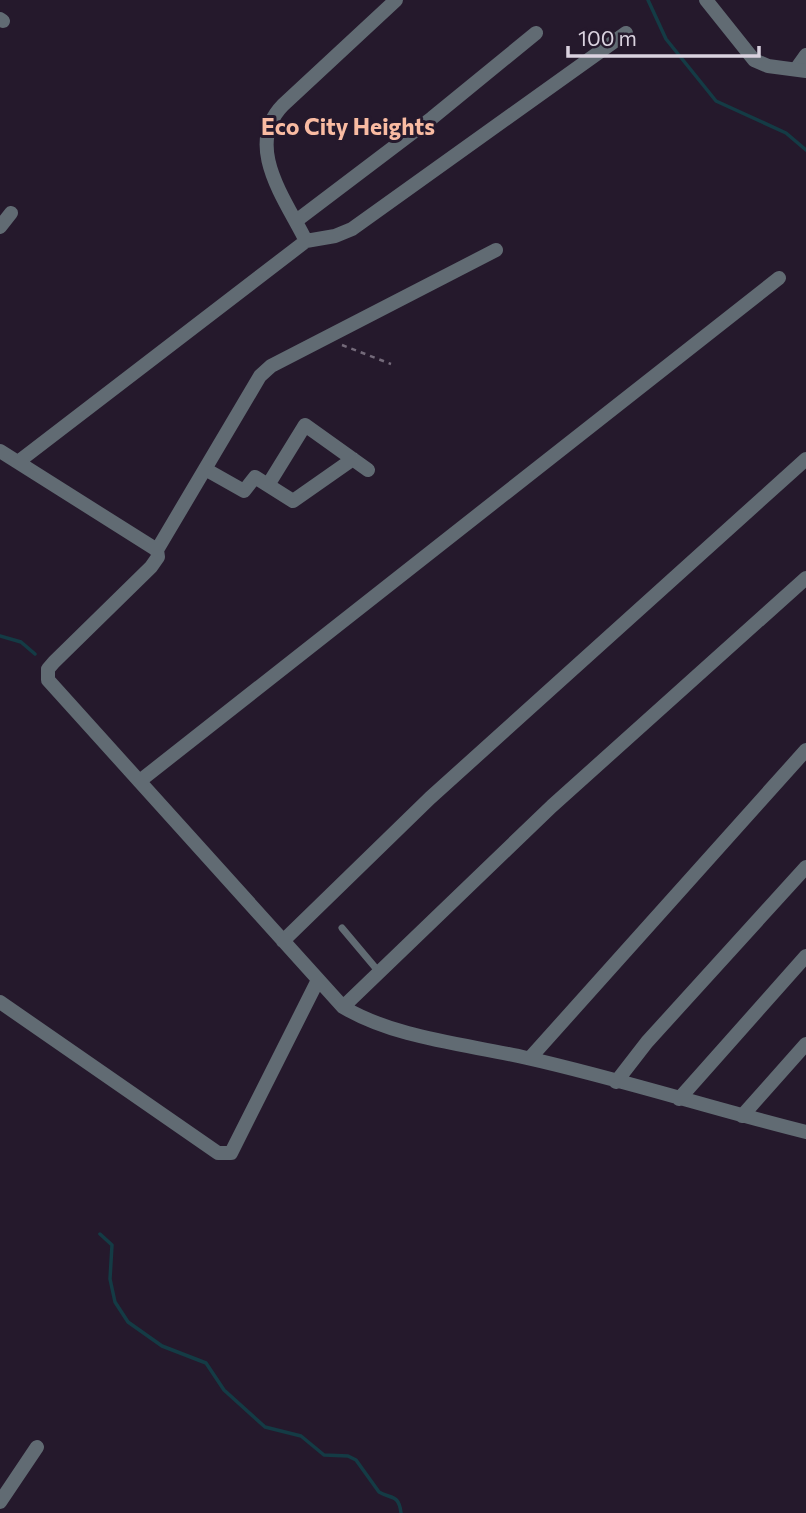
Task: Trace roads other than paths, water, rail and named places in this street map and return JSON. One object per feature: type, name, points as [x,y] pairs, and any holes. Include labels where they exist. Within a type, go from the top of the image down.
[{"type":"street","points":[[306,241],[270,170],[266,148],[267,125],[283,105],[396,0]]},
{"type":"street","points":[[706,0],[754,60],[768,66],[801,70],[806,55]]},
{"type":"street","points":[[296,221],[432,118],[536,33]]},
{"type":"street","points":[[18,462],[306,241],[335,236],[352,229],[626,33]]},
{"type":"street","points":[[0,227],[11,213]]},
{"type":"street","points":[[496,250],[323,340],[281,358],[266,370],[157,550],[158,557],[151,567],[54,662],[47,674],[57,692],[141,780],[343,1007],[389,1028],[530,1058],[806,1132]]},
{"type":"street","points":[[141,780],[779,278]]},
{"type":"street","points":[[268,485],[305,425],[368,470]]},
{"type":"street","points":[[0,451],[157,550]]},
{"type":"street","points":[[205,469],[244,491],[254,477],[293,501],[353,459]]},
{"type":"street","points":[[283,941],[430,798],[806,459]]},
{"type":"street","points":[[343,1007],[552,806],[806,578]]},
{"type":"street","points":[[530,1058],[806,750]]},
{"type":"street","points":[[616,1082],[647,1042],[806,867]]},
{"type":"street","points":[[679,1099],[806,956]]},
{"type":"street","points":[[0,1002],[218,1153],[225,1154],[231,1153],[318,981]]},
{"type":"street","points":[[742,1116],[806,1044]]},
{"type":"street","points":[[0,1502],[37,1447]]},
{"type":"lane","points":[[342,928],[379,972]]},
{"type":"waterway","points":[[648,0],[666,39],[716,101],[786,133],[806,150]]},
{"type":"waterway","points":[[0,636],[21,642],[35,654]]},
{"type":"waterway","points":[[100,1234],[112,1245],[110,1279],[115,1302],[128,1322],[162,1346],[206,1363],[224,1390],[265,1427],[301,1436],[324,1455],[348,1456],[356,1460],[379,1492],[396,1500],[401,1513]]},
{"type":"district","name":"Eco City Heights","points":[[348,127]]}]
